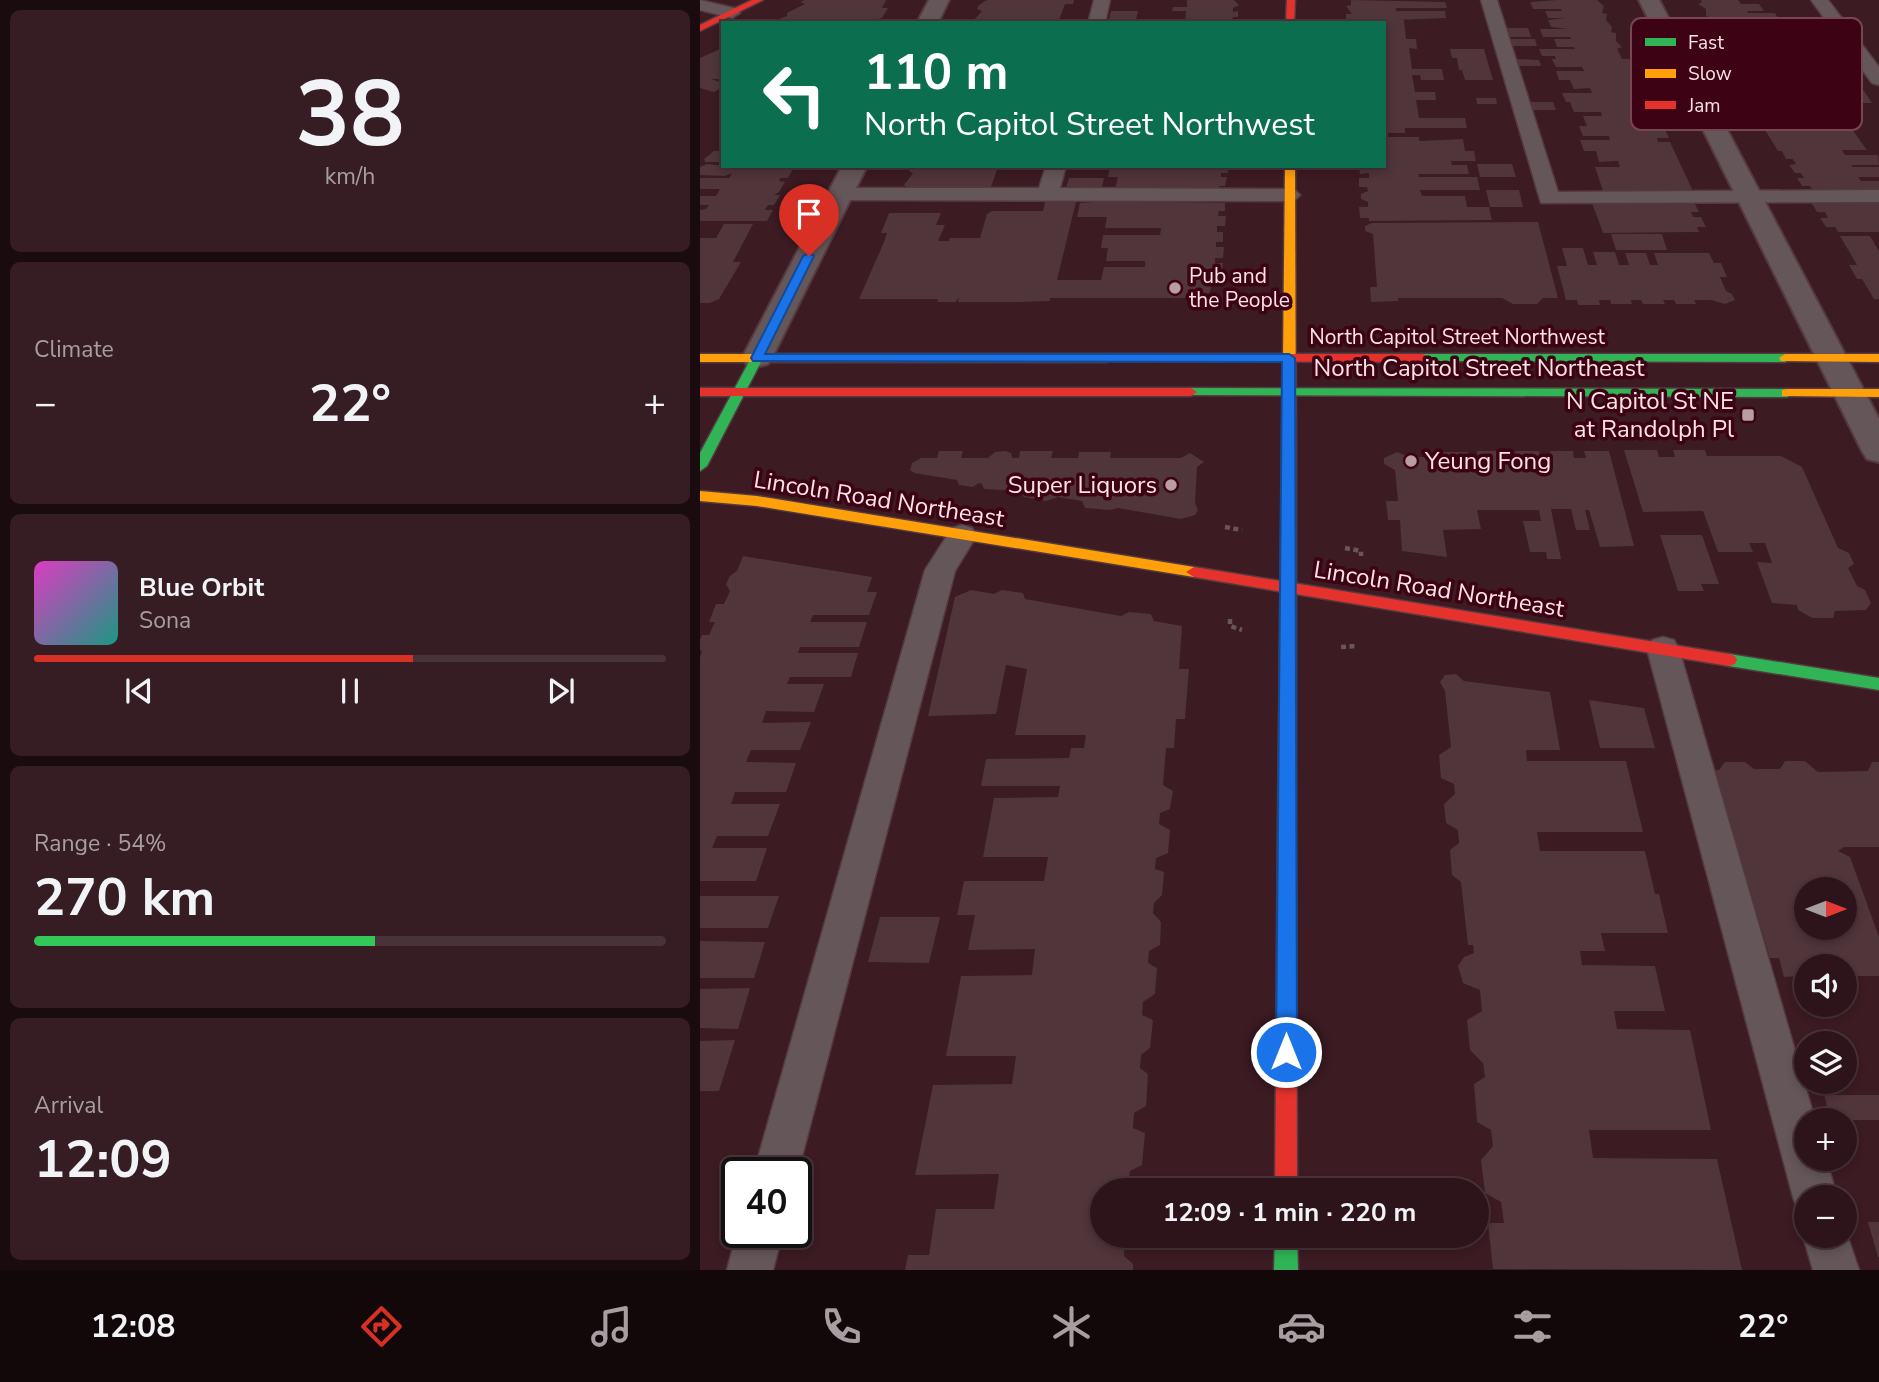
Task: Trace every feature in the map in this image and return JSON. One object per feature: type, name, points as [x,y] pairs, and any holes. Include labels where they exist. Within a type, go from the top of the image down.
[{"type":"street","points":[[703,24],[759,0]]},
{"type":"street","points":[[928,21],[939,0]]},
{"type":"street","points":[[1290,21],[1291,0]]},
{"type":"street","points":[[1649,0],[1658,18]]},
{"type":"street","points":[[1717,130],[1830,358],[1863,392],[1879,451]]},
{"type":"street","points":[[700,466],[854,168]]},
{"type":"street","points":[[1286,1178],[1290,168]]},
{"type":"street","name":"North Capitol Street Northwest","points":[[700,358],[1879,358]]},
{"type":"street","name":"North Capitol Street Northeast","points":[[700,392],[1863,392]]},
{"type":"street","name":"Lincoln Road Northeast","points":[[700,496],[757,501],[1879,684]]},
{"type":"street","points":[[1286,1248],[1286,1270]]},
{"type":"lane","points":[[1097,21],[1102,0]]},
{"type":"lane","points":[[1489,0],[1549,198],[1879,196]]},
{"type":"lane","points":[[1819,0],[1833,18]]},
{"type":"lane","points":[[700,5],[732,13]]},
{"type":"lane","points":[[1862,57],[1879,79]]},
{"type":"lane","points":[[1048,194],[1055,168]]},
{"type":"lane","points":[[841,194],[1289,195]]},
{"type":"lane","points":[[780,1157],[940,570],[962,535]]},
{"type":"lane","points":[[1663,649],[1812,1185]]},
{"type":"lane","points":[[750,1270],[756,1248]]},
{"type":"lane","points":[[1830,1248],[1836,1270]]},
{"type":"path","points":[[1345,548],[1361,551]]},
{"type":"path","points":[[1341,648],[1355,646]]},
{"type":"building","points":[[886,0],[882,8],[888,8],[882,18],[875,20],[773,21],[805,4],[800,2]]},
{"type":"building","points":[[987,0],[1074,0],[1073,4],[1065,4],[1059,21],[973,21],[982,11],[977,9]]},
{"type":"building","points":[[1187,0],[1234,0],[1239,5],[1233,8],[1233,12],[1238,11],[1238,17],[1233,17],[1234,21],[1185,21],[1186,11],[1172,11],[1173,7],[1187,7]]},
{"type":"building","points":[[1351,0],[1445,2],[1447,8],[1396,8],[1396,11],[1445,11],[1446,18],[1398,20],[1404,20],[1406,39],[1416,39],[1417,49],[1409,48],[1412,69],[1442,69],[1444,80],[1421,80],[1420,75],[1412,75],[1415,92],[1435,92],[1436,100],[1416,100],[1419,118],[1465,118],[1467,128],[1405,128],[1405,133],[1386,133],[1386,21],[1346,19],[1346,14],[1352,14],[1346,6],[1351,5]]},
{"type":"building","points":[[1597,0],[1604,6],[1602,13],[1607,14],[1606,20],[1612,27],[1611,32],[1616,33],[1616,41],[1622,47],[1617,49],[1622,59],[1631,59],[1631,130],[1665,130],[1669,138],[1657,138],[1658,142],[1670,142],[1693,191],[1603,191],[1595,167],[1620,167],[1618,161],[1599,162],[1596,151],[1584,151],[1580,140],[1610,140],[1609,136],[1583,136],[1579,126],[1587,126],[1583,116],[1602,116],[1601,112],[1574,112],[1562,93],[1592,93],[1590,88],[1574,89],[1570,80],[1559,80],[1556,71],[1584,71],[1582,67],[1556,67],[1552,59],[1556,59],[1555,56],[1542,56],[1539,49],[1575,49],[1557,47],[1554,39],[1571,39],[1570,37],[1543,37],[1540,29],[1568,29],[1551,27],[1548,20],[1565,18],[1548,18],[1545,11],[1562,11],[1561,9],[1533,9],[1530,2]]},
{"type":"building","points":[[1701,0],[1738,0],[1741,4],[1759,4],[1764,11],[1747,11],[1748,13],[1775,13],[1778,18],[1711,18],[1706,16],[1706,9],[1698,4]]},
{"type":"building","points":[[1111,11],[1138,11],[1136,20],[1140,20],[1140,21],[1108,21]]},
{"type":"building","points":[[1506,28],[1528,28],[1531,37],[1509,37]]},
{"type":"building","points":[[1509,39],[1535,39],[1537,46],[1511,46]]},
{"type":"building","points":[[721,47],[721,79],[711,79],[721,82],[721,88],[714,92],[700,88],[700,58]]},
{"type":"building","points":[[1450,49],[1484,49],[1493,80],[1465,80],[1462,70],[1459,70],[1457,58],[1452,58]]},
{"type":"building","points":[[1516,59],[1539,60],[1541,66],[1518,66]]},
{"type":"building","points":[[1862,91],[1864,91],[1872,103],[1862,103]]},
{"type":"building","points":[[1476,98],[1496,98],[1497,104],[1477,104]]},
{"type":"building","points":[[1528,102],[1553,102],[1556,110],[1531,110]]},
{"type":"building","points":[[1765,130],[1852,130],[1867,150],[1842,150],[1845,155],[1878,155],[1879,165],[1851,165],[1879,167],[1879,177],[1858,177],[1861,181],[1879,181],[1879,192],[1813,191],[1810,186],[1802,186],[1797,178],[1804,178],[1801,173],[1795,173],[1789,165],[1796,164],[1793,159],[1786,159],[1782,151],[1778,151]]},
{"type":"building","points":[[1386,137],[1419,137],[1419,141],[1463,139],[1465,151],[1474,151],[1476,161],[1451,161],[1452,165],[1467,165],[1469,174],[1418,174],[1419,177],[1477,177],[1480,190],[1420,190],[1422,196],[1465,196],[1467,207],[1489,207],[1492,220],[1369,221],[1369,218],[1360,218],[1359,207],[1368,207],[1368,202],[1361,199],[1361,194],[1368,191],[1367,187],[1359,187],[1359,178],[1369,178],[1369,173],[1360,174],[1359,168],[1386,168]]},
{"type":"building","points":[[714,151],[721,151],[721,162],[705,162],[704,159]]},
{"type":"building","points":[[707,164],[721,166],[721,168],[793,168],[788,178],[780,178],[779,181],[785,182],[774,195],[780,195],[774,205],[768,205],[765,210],[773,210],[767,221],[700,221],[700,210],[709,205],[700,205],[700,196],[716,196],[720,189],[700,189],[700,178],[729,178],[732,173],[725,176],[700,175],[700,167]]},
{"type":"building","points":[[1477,164],[1512,164],[1516,177],[1480,177]]},
{"type":"building","points":[[911,168],[998,168],[989,192],[908,188],[904,185],[913,173],[909,171]]},
{"type":"building","points":[[1110,168],[1228,168],[1228,173],[1221,173],[1221,177],[1227,177],[1225,186],[1219,186],[1219,192],[1115,189],[1118,177],[1108,177]]},
{"type":"building","points":[[1069,178],[1104,178],[1101,191],[1065,191]]},
{"type":"building","points":[[1486,190],[1519,190],[1523,207],[1490,207]]},
{"type":"building","points":[[1045,202],[1076,202],[1057,280],[1101,280],[1104,267],[1145,267],[1145,261],[1106,261],[1108,248],[1101,248],[1103,235],[1160,235],[1161,228],[1105,228],[1107,217],[1077,217],[1080,203],[1225,203],[1225,211],[1219,211],[1218,216],[1226,216],[1225,226],[1217,226],[1217,232],[1223,232],[1223,242],[1216,242],[1216,247],[1224,247],[1223,258],[1215,258],[1215,263],[1223,263],[1222,275],[1214,275],[1210,292],[1200,298],[1050,298],[1050,301],[1018,302],[958,302],[959,298],[955,302],[937,302],[938,299],[859,299],[884,242],[887,233],[881,233],[889,213],[941,213],[936,225],[945,225],[938,241],[949,241],[950,238],[980,238],[987,214],[992,211],[1043,211]]},
{"type":"building","points":[[1694,202],[1699,212],[1691,212],[1693,217],[1701,217],[1706,227],[1697,227],[1699,232],[1603,233],[1592,203]]},
{"type":"building","points":[[1811,202],[1879,202],[1879,232],[1838,232],[1835,227],[1826,227],[1820,218],[1828,218],[1825,212],[1817,212]]},
{"type":"building","points":[[1538,222],[1558,298],[1543,298],[1537,304],[1513,304],[1502,298],[1398,298],[1398,301],[1371,302],[1370,287],[1377,287],[1373,234],[1365,231],[1365,226],[1372,223]]},
{"type":"building","points":[[724,224],[753,224],[733,262],[741,262],[719,299],[700,303],[700,238],[716,238]]},
{"type":"building","points":[[1611,234],[1662,234],[1667,250],[1616,250]]},
{"type":"building","points":[[1840,236],[1870,236],[1879,251],[1879,299],[1874,299],[1862,279],[1857,279],[1849,265],[1857,265]]},
{"type":"building","points":[[1562,248],[1583,248],[1588,265],[1597,265],[1593,252],[1615,252],[1619,265],[1629,265],[1625,253],[1646,253],[1650,265],[1658,265],[1654,253],[1709,253],[1714,263],[1721,263],[1727,277],[1720,277],[1726,291],[1732,294],[1735,300],[1725,304],[1711,300],[1694,300],[1696,304],[1676,304],[1674,300],[1663,300],[1665,304],[1643,304],[1641,300],[1631,300],[1632,304],[1611,304],[1610,300],[1599,300],[1600,305],[1578,305],[1577,300],[1566,300],[1557,266],[1567,266]]},
{"type":"building","points":[[1624,450],[1657,450],[1659,457],[1675,457],[1673,450],[1705,450],[1707,456],[1781,456],[1802,467],[1838,548],[1849,553],[1854,564],[1848,568],[1857,586],[1865,590],[1871,603],[1866,610],[1835,611],[1833,618],[1812,618],[1798,610],[1797,605],[1772,603],[1757,562],[1772,563],[1765,543],[1749,543],[1753,552],[1718,552],[1703,511],[1643,512]]},
{"type":"building","points":[[939,451],[963,451],[961,458],[988,458],[995,452],[1005,451],[1011,453],[1012,458],[1019,458],[1020,451],[1053,451],[1051,458],[1078,458],[1079,452],[1111,452],[1110,458],[1181,458],[1190,453],[1204,462],[1197,467],[1195,503],[1198,510],[1195,515],[1181,519],[1118,508],[1085,508],[1082,501],[1058,497],[1046,501],[1024,497],[1021,491],[984,489],[979,483],[973,487],[959,485],[957,480],[914,473],[910,470],[912,463],[921,458],[937,458]]},
{"type":"building","points":[[1477,451],[1505,451],[1506,456],[1516,456],[1515,451],[1539,451],[1540,457],[1552,457],[1550,451],[1573,451],[1574,458],[1586,458],[1584,451],[1609,451],[1634,546],[1600,547],[1589,510],[1585,510],[1590,530],[1576,530],[1571,509],[1551,509],[1561,559],[1547,559],[1546,552],[1530,552],[1523,521],[1541,521],[1539,510],[1477,510],[1481,529],[1443,530],[1447,557],[1402,551],[1400,520],[1388,520],[1386,501],[1398,501],[1395,470],[1384,464],[1384,458],[1397,452],[1409,457],[1443,457],[1442,452],[1468,452],[1468,456],[1478,456]]},
{"type":"building","points":[[1660,535],[1702,535],[1719,584],[1701,584],[1704,591],[1678,591]]},
{"type":"building","points":[[743,556],[872,577],[867,592],[877,592],[869,615],[813,615],[810,622],[867,622],[859,647],[800,647],[798,653],[858,653],[851,677],[790,677],[787,684],[824,684],[814,712],[766,711],[762,723],[811,722],[800,750],[751,750],[746,762],[796,763],[786,792],[735,792],[731,804],[780,804],[768,836],[717,836],[712,848],[767,848],[756,881],[700,881],[700,640],[702,635],[709,635],[715,622],[709,622],[716,604],[724,604],[730,591],[726,584],[730,576],[737,571]]},
{"type":"building","points":[[971,590],[994,594],[1002,590],[1023,593],[1025,599],[1121,616],[1129,612],[1151,614],[1154,621],[1182,626],[1179,669],[1189,669],[1185,719],[1176,719],[1174,748],[1166,748],[1163,785],[1173,791],[1170,809],[1160,813],[1159,824],[1170,830],[1168,853],[1156,858],[1155,869],[1164,872],[1162,895],[1154,903],[1153,913],[1161,922],[1160,945],[1149,951],[1148,963],[1157,968],[1155,994],[1143,1002],[1142,1015],[1153,1020],[1150,1048],[1141,1055],[1140,1068],[1148,1074],[1146,1106],[1134,1113],[1133,1128],[1145,1133],[1142,1165],[1130,1171],[1129,1178],[1090,1178],[1090,1248],[1124,1248],[1124,1256],[1133,1264],[1133,1270],[905,1270],[908,1255],[929,1255],[936,1209],[994,1209],[999,1174],[915,1175],[933,1085],[1012,1084],[1016,1056],[946,1056],[961,976],[1032,975],[1035,949],[968,950],[975,915],[957,915],[964,881],[1044,881],[1048,857],[983,857],[994,798],[1058,797],[1060,786],[981,786],[986,759],[1069,758],[1071,748],[1084,748],[1086,735],[1015,735],[1027,669],[1006,665],[996,714],[928,716],[955,597]]},
{"type":"building","points":[[1456,674],[1464,681],[1550,692],[1560,750],[1526,750],[1527,761],[1626,761],[1643,832],[1537,832],[1540,851],[1645,851],[1668,933],[1601,933],[1605,951],[1580,951],[1582,965],[1655,966],[1665,1011],[1614,1011],[1617,1029],[1690,1030],[1711,1130],[1589,1130],[1593,1158],[1717,1159],[1742,1270],[1493,1269],[1489,1223],[1504,1223],[1501,1202],[1489,1195],[1489,1178],[1483,1178],[1481,1160],[1493,1146],[1491,1130],[1477,1122],[1474,1084],[1485,1077],[1483,1063],[1470,1050],[1467,1020],[1482,1011],[1480,990],[1463,983],[1458,966],[1464,957],[1474,953],[1473,945],[1468,945],[1461,882],[1452,875],[1450,850],[1459,843],[1458,830],[1446,823],[1444,804],[1455,794],[1454,784],[1441,778],[1439,755],[1451,747],[1445,691],[1440,682],[1445,675]]},
{"type":"building","points":[[1589,700],[1644,708],[1655,748],[1600,748]]},
{"type":"building","points":[[1785,761],[1805,761],[1818,772],[1868,771],[1872,762],[1879,762],[1879,847],[1844,847],[1838,851],[1850,857],[1879,937],[1879,976],[1857,976],[1857,954],[1794,954],[1794,977],[1784,977],[1779,958],[1770,958],[1714,770],[1719,770],[1725,762],[1745,762],[1754,769],[1780,769]]},
{"type":"building","points":[[700,896],[779,896],[768,928],[700,928]]},
{"type":"building","points":[[880,917],[940,917],[929,963],[868,962]]},
{"type":"building","points":[[700,941],[765,942],[754,978],[700,978]]},
{"type":"building","points":[[750,988],[738,1029],[700,1028],[700,989]]},
{"type":"building","points":[[735,1040],[719,1091],[700,1091],[700,1041]]},
{"type":"building","points":[[1824,1095],[1879,1095],[1879,1120],[1857,1120],[1857,1108],[1828,1108]]},
{"type":"building","points":[[1868,1222],[1879,1222],[1879,1257],[1878,1257]]},
{"type":"traffic: fast","points":[[700,466],[757,358]]},
{"type":"traffic: fast","points":[[1423,358],[1785,358]]},
{"type":"traffic: fast","points":[[1191,392],[1787,393]]},
{"type":"traffic: fast","points":[[1287,822],[1289,455]]},
{"type":"traffic: fast","points":[[1729,660],[1879,684]]},
{"type":"traffic: fast","points":[[1286,1248],[1286,1270]]},
{"type":"traffic: slow","points":[[1289,455],[1290,168]]},
{"type":"traffic: slow","points":[[700,358],[1107,358]]},
{"type":"traffic: slow","points":[[1785,358],[1879,358]]},
{"type":"traffic: slow","points":[[1787,393],[1879,393]]},
{"type":"traffic: slow","points":[[700,496],[757,501],[1194,572]]},
{"type":"traffic: jam","points":[[700,28],[759,0]]},
{"type":"traffic: jam","points":[[1290,21],[1291,0]]},
{"type":"traffic: jam","points":[[1107,358],[1423,358]]},
{"type":"traffic: jam","points":[[700,392],[1191,392]]},
{"type":"traffic: jam","points":[[1194,572],[1729,660]]},
{"type":"traffic: jam","points":[[1286,1178],[1287,822]]},
{"type":"place","name":"Pub and the People","points":[[1175,288]]},
{"type":"place","name":"N Capitol St NE at Randolph Pl","points":[[1748,415]]},
{"type":"place","name":"Yeung Fong","points":[[1411,461]]},
{"type":"place","name":"Super Liquors","points":[[1171,485]]},
{"type":"route","points":[[809,256],[757,358],[1289,358],[1286,1052]]}]
